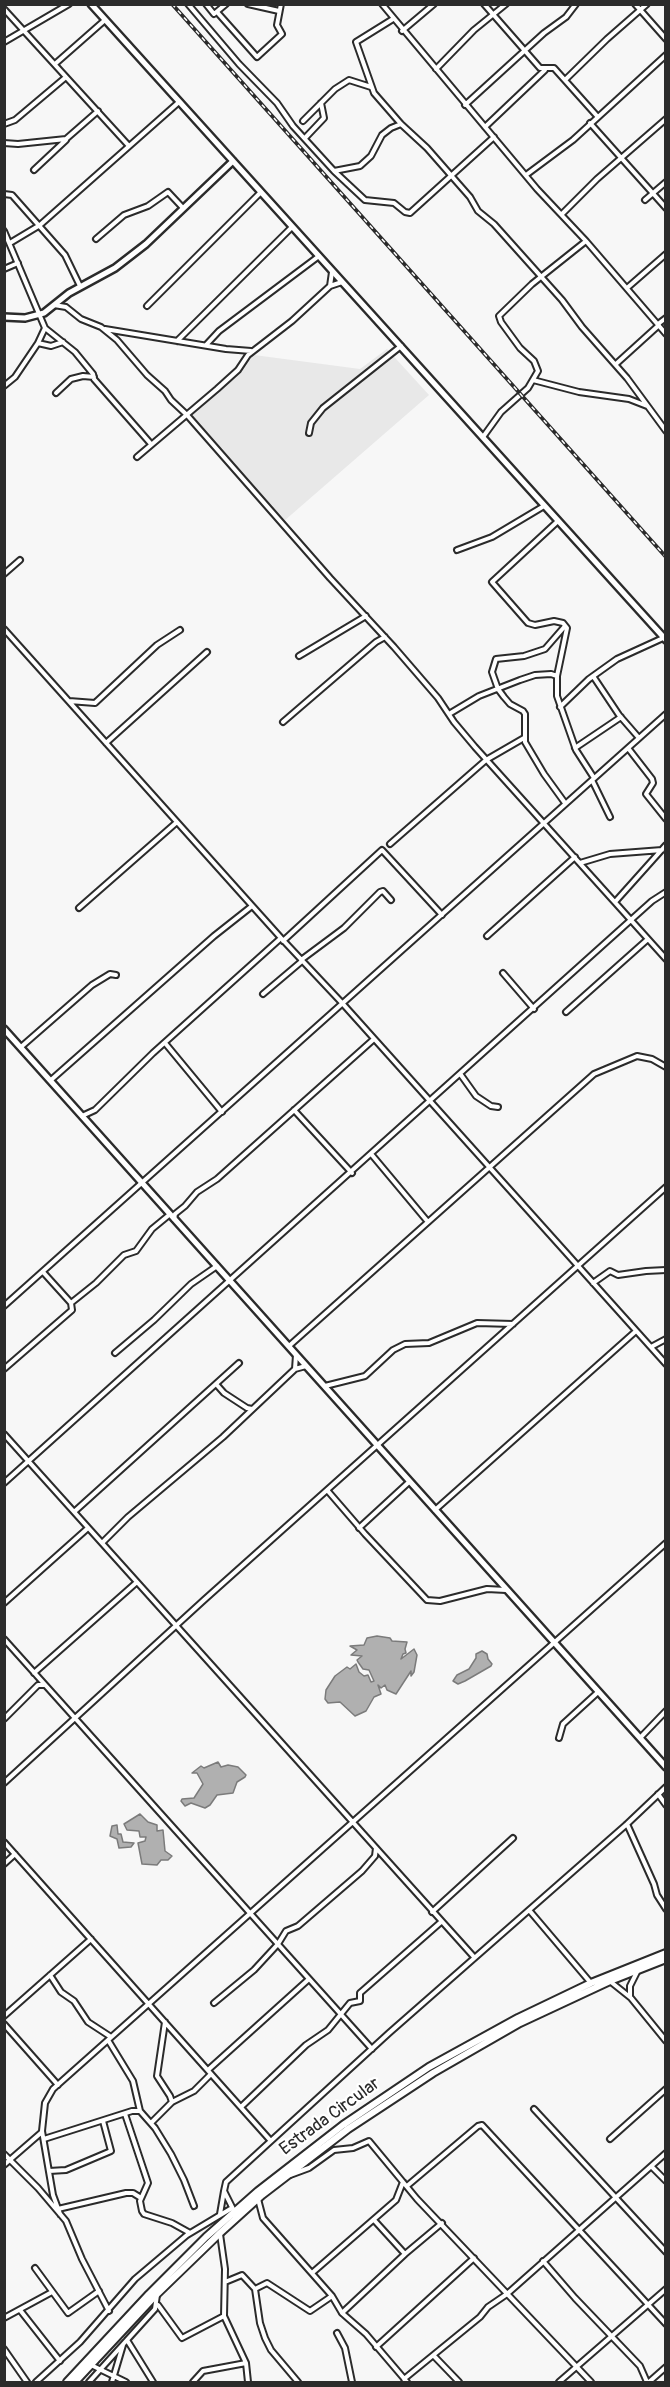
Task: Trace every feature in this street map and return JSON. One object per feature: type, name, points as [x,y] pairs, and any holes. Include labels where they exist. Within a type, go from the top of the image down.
[{"type":"main road","name":"Estrada Circular","points":[[67,2382],[149,2294],[233,2210],[296,2160],[402,2085],[518,2018],[591,1983],[666,1953]]},
{"type":"main road","name":"Estrada Circular","points":[[75,2382],[157,2294],[220,2233],[286,2176],[348,2129],[433,2073],[520,2023],[610,1981],[666,1959]]},
{"type":"street","points":[[4,42],[69,4]]},
{"type":"street","points":[[91,4],[664,639],[617,659],[593,676],[560,707]]},
{"type":"street","points":[[188,4],[239,64],[277,103],[293,126],[334,171],[365,200],[394,203],[407,213],[413,211],[494,137]]},
{"type":"street","points":[[206,4],[213,13],[217,12],[257,57],[282,34],[277,26],[281,4]]},
{"type":"street","points":[[217,12],[226,4]]},
{"type":"street","points":[[248,4],[279,11]]},
{"type":"street","points":[[382,4],[465,105],[666,334]]},
{"type":"street","points":[[402,31],[434,4]]},
{"type":"street","points":[[484,4],[540,68],[554,68],[597,116]]},
{"type":"street","points":[[436,69],[474,30],[506,4]]},
{"type":"street","points":[[465,105],[544,33],[566,17],[576,4]]},
{"type":"street","points":[[635,4],[666,39]]},
{"type":"street","points":[[566,80],[607,39],[647,4]]},
{"type":"street","points":[[4,9],[129,146]]},
{"type":"street","points":[[393,19],[356,42],[371,88],[401,124],[427,148],[470,197],[478,211],[494,224],[616,364],[666,431]]},
{"type":"street","points":[[55,64],[105,20]]},
{"type":"street","points":[[526,175],[573,140],[666,55]]},
{"type":"street","points":[[485,127],[548,67]]},
{"type":"street","points":[[4,124],[15,120],[66,76]]},
{"type":"street","points":[[303,121],[335,89],[349,80],[371,88]]},
{"type":"street","points":[[10,243],[40,225],[179,102]]},
{"type":"street","points":[[305,138],[324,120],[321,103]]},
{"type":"street","points":[[34,170],[98,111]]},
{"type":"street","points":[[562,214],[597,178],[666,119]]},
{"type":"street","points":[[590,123],[666,208]]},
{"type":"street","points":[[334,171],[360,166],[371,156],[382,135],[401,124]]},
{"type":"street","points":[[4,143],[18,144],[66,139]]},
{"type":"street","points":[[4,317],[24,318],[39,315],[80,286],[115,268],[146,244],[233,161]]},
{"type":"street","points":[[645,201],[666,182]]},
{"type":"street","points":[[96,239],[124,215],[146,207],[168,192],[183,208]]},
{"type":"street","points":[[147,306],[261,192]]},
{"type":"street","points":[[4,194],[12,195],[65,255],[80,286]]},
{"type":"street","points":[[177,341],[292,226]]},
{"type":"street","points":[[4,231],[45,328],[75,352],[151,444]]},
{"type":"street","points":[[483,437],[501,412],[533,380],[537,367],[501,322],[499,316],[522,293],[586,241]]},
{"type":"street","points":[[627,288],[666,254]]},
{"type":"street","points":[[206,345],[219,331],[319,256]]},
{"type":"street","points":[[4,268],[18,263]]},
{"type":"street","points":[[330,286],[333,271]]},
{"type":"street","points":[[137,457],[238,370],[252,351],[292,321],[330,286],[342,282]]},
{"type":"street","points":[[54,305],[66,307],[81,319],[102,328],[117,340],[147,375],[165,391],[385,637],[438,698],[486,760],[666,959]]},
{"type":"street","points":[[616,364],[666,318]]},
{"type":"street","points":[[4,386],[15,377],[38,343],[45,328]]},
{"type":"street","points":[[102,328],[226,350],[252,351]]},
{"type":"street","points":[[38,343],[51,346],[63,342]]},
{"type":"street","points":[[309,433],[311,423],[323,408],[400,346]]},
{"type":"street","points":[[56,393],[71,379],[83,376],[94,377]]},
{"type":"street","points":[[533,380],[579,392],[629,399],[650,408]]},
{"type":"street","points":[[458,550],[492,537],[544,506]]},
{"type":"street","points":[[558,521],[492,582],[528,623],[536,626],[554,621],[566,625]]},
{"type":"street","points":[[4,574],[20,560]]},
{"type":"street","points":[[299,656],[366,616]]},
{"type":"street","points":[[566,625],[567,631],[557,676],[557,696],[575,748],[593,779],[610,817]]},
{"type":"street","points":[[565,803],[537,763],[524,738],[525,714],[510,704],[498,689],[492,672],[496,659],[510,659],[539,652],[549,645],[566,625]]},
{"type":"street","points":[[4,629],[666,1364]]},
{"type":"street","points":[[69,701],[91,703],[100,700],[152,651],[180,630]]},
{"type":"street","points":[[283,722],[376,642],[385,637]]},
{"type":"street","points":[[106,742],[207,652]]},
{"type":"street","points":[[449,714],[479,696],[535,675],[557,676]]},
{"type":"street","points":[[593,676],[621,717],[639,738]]},
{"type":"street","points":[[4,1306],[666,714]]},
{"type":"street","points":[[575,748],[621,717]]},
{"type":"street","points":[[390,844],[486,760],[524,738]]},
{"type":"street","points":[[628,748],[652,779],[653,783],[646,794],[666,819]]},
{"type":"street","points":[[79,908],[177,822]]},
{"type":"street","points":[[615,902],[666,845]]},
{"type":"street","points":[[82,1116],[90,1114],[165,1042],[382,850],[442,915]]},
{"type":"street","points":[[580,864],[610,854],[662,850]]},
{"type":"street","points":[[487,936],[574,857]]},
{"type":"street","points":[[263,994],[301,960],[344,928],[380,892],[383,891],[391,900]]},
{"type":"street","points":[[4,1483],[666,892]]},
{"type":"street","points":[[51,1080],[214,936],[252,906]]},
{"type":"street","points":[[567,1012],[648,939]]},
{"type":"street","points":[[503,973],[534,1009]]},
{"type":"street","points":[[21,1047],[92,985],[110,974],[116,975]]},
{"type":"street","points":[[5,1030],[506,1590],[547,1632],[553,1644],[666,1767]]},
{"type":"street","points":[[71,1303],[96,1283],[124,1255],[136,1251],[152,1229],[171,1216],[374,1039]]},
{"type":"street","points":[[165,1042],[222,1112]]},
{"type":"street","points":[[289,1347],[580,1085],[603,1068],[637,1056],[652,1059],[666,1067]]},
{"type":"street","points":[[461,1075],[476,1096],[491,1106],[498,1107]]},
{"type":"street","points":[[294,1110],[352,1173]]},
{"type":"street","points":[[88,1122],[90,1114]]},
{"type":"street","points":[[372,1155],[428,1222]]},
{"type":"street","points":[[4,1783],[176,1625],[666,1187]]},
{"type":"street","points":[[114,1353],[154,1320],[191,1284],[218,1266]]},
{"type":"street","points":[[593,1283],[610,1271],[618,1275],[646,1270],[666,1270]]},
{"type":"street","points":[[4,1369],[72,1311],[71,1303],[43,1272]]},
{"type":"street","points":[[324,1386],[365,1376],[393,1350],[405,1344],[429,1343],[477,1323],[514,1324]]},
{"type":"street","points":[[435,1510],[636,1330]]},
{"type":"street","points":[[651,1347],[666,1339]]},
{"type":"street","points":[[294,1369],[296,1355]]},
{"type":"street","points":[[74,1512],[239,1363]]},
{"type":"street","points":[[102,1543],[128,1517],[182,1472],[294,1369],[306,1366]]},
{"type":"street","points":[[216,1384],[224,1393],[252,1409]]},
{"type":"street","points":[[4,1434],[474,1957]]},
{"type":"street","points":[[359,1528],[409,1482]]},
{"type":"street","points":[[327,1490],[359,1528],[427,1600],[440,1601],[480,1590],[506,1590]]},
{"type":"street","points":[[4,1603],[88,1528]]},
{"type":"street","points":[[56,2208],[42,2131],[48,2095],[142,2008],[251,1914],[666,1543]]},
{"type":"street","points":[[34,1673],[137,1582]]},
{"type":"street","points":[[4,1639],[372,2049]]},
{"type":"street","points":[[38,1677],[38,1685]]},
{"type":"street","points":[[4,1719],[38,1685],[45,1684]]},
{"type":"street","points":[[559,1738],[563,1724],[597,1693]]},
{"type":"street","points":[[640,1739],[666,1712]]},
{"type":"street","points":[[220,2215],[226,2182],[270,2140],[666,1787]]},
{"type":"street","points":[[658,1794],[666,1805]]},
{"type":"street","points":[[627,1824],[657,1895],[666,1909]]},
{"type":"street","points":[[348,1826],[358,1828]]},
{"type":"street","points":[[432,1912],[513,1838]]},
{"type":"street","points":[[4,1842],[270,2140]]},
{"type":"street","points":[[214,2003],[254,1970],[278,1944],[286,1931],[298,1926],[362,1871],[375,1856],[376,1848]]},
{"type":"street","points":[[4,1864],[15,1854]]},
{"type":"street","points":[[529,1910],[591,1983]]},
{"type":"street","points":[[241,2107],[306,2045],[328,2031],[350,2003],[360,2001],[360,1993],[441,1922]]},
{"type":"street","points":[[4,2016],[91,1939]]},
{"type":"street","points":[[631,1998],[628,1991],[639,1969]]},
{"type":"street","points":[[50,1974],[61,1992],[74,2001],[88,2022],[109,2039],[133,2081],[139,2109],[151,2123],[179,2168],[194,2206]]},
{"type":"street","points":[[151,2123],[172,2102],[194,2091],[210,2072],[309,1979]]},
{"type":"street","points":[[610,1981],[631,1998],[666,2042]]},
{"type":"street","points":[[142,2008],[143,1998]]},
{"type":"street","points":[[142,2008],[154,2010]]},
{"type":"street","points":[[165,2022],[156,2076],[172,2102]]},
{"type":"street","points":[[4,2024],[58,2085]]},
{"type":"street","points":[[610,2139],[666,2089]]},
{"type":"street","points":[[36,2138],[44,2138],[139,2109]]},
{"type":"street","points":[[534,2109],[666,2252]]},
{"type":"street","points":[[125,2114],[148,2183],[141,2198],[140,2206],[144,2214],[172,2223],[190,2233]]},
{"type":"street","points":[[49,2171],[66,2170],[111,2151],[104,2121]]},
{"type":"street","points":[[407,2186],[482,2125],[666,2324]]},
{"type":"street","points":[[4,2165],[42,2131]]},
{"type":"street","points":[[286,2176],[309,2168],[334,2150],[353,2148],[369,2141],[407,2186],[591,2382]]},
{"type":"street","points":[[258,2199],[263,2218],[332,2296],[342,2313],[366,2334],[406,2381],[666,2153]]},
{"type":"street","points":[[4,2154],[56,2208],[69,2227],[82,2259],[109,2311]]},
{"type":"street","points":[[652,2167],[666,2181]]},
{"type":"street","points":[[312,2273],[398,2197],[403,2181]]},
{"type":"street","points":[[36,2382],[109,2311],[135,2279],[190,2233],[233,2210],[224,2191]]},
{"type":"street","points":[[56,2208],[126,2193],[134,2193],[141,2198]]},
{"type":"street","points":[[374,2220],[405,2254]]},
{"type":"street","points":[[342,2313],[442,2223]]},
{"type":"street","points":[[220,2233],[225,2282],[224,2316],[246,2363],[248,2382]]},
{"type":"street","points":[[376,2347],[474,2258]]},
{"type":"street","points":[[543,2261],[640,2366],[648,2382],[666,2367]]},
{"type":"street","points":[[35,2268],[68,2313],[99,2291]]},
{"type":"street","points":[[225,2282],[242,2276],[255,2289],[260,2324],[265,2338],[275,2355],[298,2382]]},
{"type":"street","points":[[255,2289],[267,2283],[310,2312],[332,2296]]},
{"type":"street","points":[[560,2382],[666,2289]]},
{"type":"street","points":[[5,2317],[52,2292]]},
{"type":"street","points":[[89,2382],[102,2371],[155,2309],[157,2294]]},
{"type":"street","points":[[157,2304],[183,2338],[224,2316]]},
{"type":"street","points":[[20,2310],[60,2361]]},
{"type":"street","points":[[337,2333],[345,2348],[352,2382]]},
{"type":"street","points":[[127,2340],[153,2382]]},
{"type":"street","points":[[112,2382],[123,2344]]},
{"type":"street","points":[[4,2349],[27,2382]]},
{"type":"street","points":[[434,2356],[459,2382]]},
{"type":"street","points":[[193,2382],[203,2371],[246,2363]]},
{"type":"street","points":[[92,2365],[126,2382]]},
{"type":"shaded area","points":[[387,349],[429,395],[284,521],[188,414],[254,355],[360,369]]},
{"type":"shaded area","points":[[377,1636],[390,1638],[392,1641],[407,1642],[406,1653],[401,1659],[414,1649],[417,1655],[414,1672],[411,1676],[411,1671],[396,1694],[387,1690],[385,1685],[381,1688],[378,1685],[381,1694],[374,1697],[366,1711],[355,1716],[340,1702],[328,1703],[325,1699],[326,1690],[335,1676],[347,1667],[350,1669],[356,1664],[359,1672],[364,1676],[368,1675],[371,1682],[374,1681],[369,1670],[363,1669],[357,1660],[362,1656],[351,1655],[357,1650],[350,1646],[364,1645],[367,1638]]},
{"type":"shaded area","points":[[482,1651],[487,1654],[491,1666],[458,1684],[453,1681],[457,1675],[469,1669],[476,1654]]},
{"type":"shaded area","points":[[218,1762],[221,1767],[228,1765],[238,1767],[246,1775],[245,1777],[237,1782],[233,1793],[217,1795],[205,1808],[191,1803],[185,1806],[182,1799],[194,1798],[203,1784],[197,1773],[192,1773],[201,1766],[204,1768]]},
{"type":"shaded area","points":[[140,1814],[148,1822],[157,1825],[157,1831],[163,1830],[165,1851],[172,1856],[168,1860],[161,1860],[157,1865],[142,1864],[138,1843],[145,1841],[146,1837],[140,1837],[139,1831],[127,1830],[124,1824]]},
{"type":"shaded area","points":[[117,1825],[118,1834],[121,1834],[123,1842],[134,1843],[131,1847],[119,1848],[117,1839],[110,1836],[112,1826]]},
{"type":"railway","points":[[172,4],[666,557]]}]
